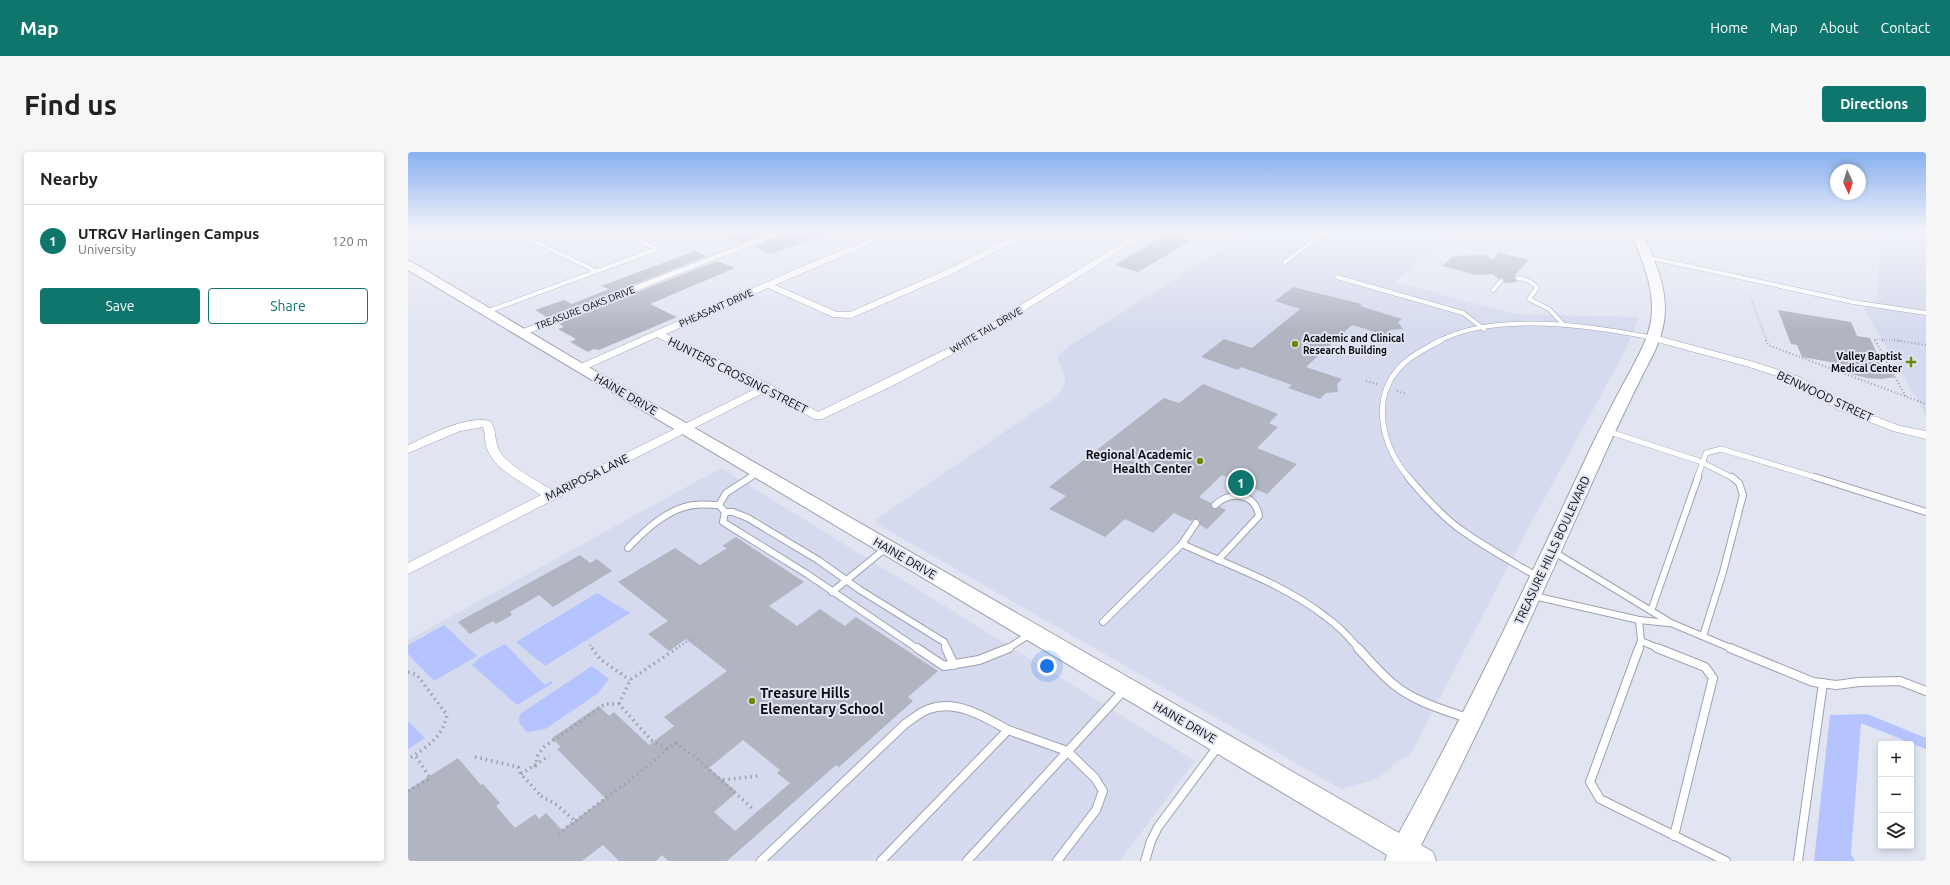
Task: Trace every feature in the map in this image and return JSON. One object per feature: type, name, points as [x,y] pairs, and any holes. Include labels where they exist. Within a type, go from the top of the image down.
[{"type":"street","name":"TREASURE OAKS DRIVE","points":[[521,333],[699,264]]},
{"type":"street","name":"PHEASANT DRIVE","points":[[580,368],[818,264]]},
{"type":"street","points":[[768,285],[836,315],[851,315],[965,264]]},
{"type":"street","name":"WHITE TAIL DRIVE","points":[[818,417],[904,375],[1005,320],[1091,264]]},
{"type":"street","name":"TREASURE HILLS BOULEVARD","points":[[1408,857],[1434,794],[1553,551],[1607,431],[1654,338],[1658,320],[1659,295],[1650,264]]},
{"type":"street","name":"HAINE DRIVE","points":[[410,267],[580,368],[1033,632],[1408,857]]},
{"type":"street","name":"HUNTERS CROSSING STREET","points":[[658,334],[767,388],[818,417]]},
{"type":"street","name":"BENWOOD STREET","points":[[1654,338],[1750,364],[1789,377],[1841,407],[1897,429],[1926,435]]},
{"type":"street","name":"MARIPOSA LANE","points":[[408,569],[551,495],[767,388]]},
{"type":"street","points":[[408,449],[449,432],[476,423],[486,423],[490,427],[491,444],[495,453],[503,462],[551,495]]},
{"type":"lane","points":[[582,264],[596,271]]},
{"type":"lane","points":[[486,312],[615,264]]},
{"type":"lane","points":[[1679,264],[1853,302],[1926,313]]},
{"type":"lane","points":[[1337,277],[1463,313],[1484,329]]},
{"type":"lane","points":[[1518,278],[1535,284],[1537,288],[1529,299],[1546,306],[1564,325]]},
{"type":"lane","points":[[1493,290],[1501,281]]},
{"type":"lane","points":[[1540,578],[1464,532],[1432,503],[1406,475],[1393,457],[1384,436],[1381,407],[1387,386],[1397,369],[1424,348],[1443,339],[1484,329],[1540,324],[1564,325],[1614,329],[1654,338]]},
{"type":"lane","points":[[1607,431],[1702,462],[1728,473],[1740,483],[1743,495],[1723,572],[1703,636]]},
{"type":"lane","points":[[1651,611],[1706,453],[1721,450],[1742,454],[1926,512]]},
{"type":"lane","points":[[719,505],[726,493],[759,472]]},
{"type":"lane","points":[[1215,505],[1227,497],[1237,496],[1246,497],[1255,502],[1259,509],[1259,516],[1256,520],[1218,560]]},
{"type":"lane","points":[[719,505],[725,512],[733,512],[748,518],[818,560],[909,622],[944,642],[954,665]]},
{"type":"lane","points":[[628,548],[637,537],[668,514],[693,506],[719,505]]},
{"type":"lane","points":[[725,512],[723,522],[807,574],[944,666],[984,660],[1017,643],[1033,632]]},
{"type":"lane","points":[[1104,622],[1182,544],[1196,524]]},
{"type":"lane","points":[[1182,544],[1287,593],[1317,610],[1337,624],[1384,677],[1408,695],[1436,707],[1471,719]]},
{"type":"lane","points":[[832,592],[888,548]]},
{"type":"lane","points":[[1553,551],[1671,623],[1813,682],[1836,685],[1859,682],[1900,681],[1926,691]]},
{"type":"lane","points":[[1531,596],[1638,620],[1671,623]]},
{"type":"lane","points":[[1638,620],[1641,640],[1590,782],[1600,799],[1726,861]]},
{"type":"lane","points":[[1641,640],[1705,666],[1712,678],[1674,836]]},
{"type":"lane","points":[[1798,861],[1823,683]]},
{"type":"lane","points":[[967,861],[1126,688]]},
{"type":"lane","points":[[761,861],[905,724],[931,708],[957,707],[982,715],[1008,730],[1067,751],[1095,778],[1103,791],[1096,810],[1058,861]]},
{"type":"lane","points":[[881,861],[1008,730]]},
{"type":"lane","points":[[1145,861],[1151,841],[1158,827],[1220,743]]},
{"type":"path","points":[[1749,294],[1768,345],[1906,398],[1926,404]]},
{"type":"path","points":[[1906,398],[1874,339],[1926,345]]},
{"type":"path","points":[[619,704],[630,680],[693,637]]},
{"type":"path","points":[[590,646],[600,659],[630,680]]},
{"type":"path","points":[[408,672],[417,675],[446,715],[446,725],[436,738],[408,759]]},
{"type":"path","points":[[535,767],[538,755],[544,747],[605,704],[619,704],[651,740],[667,749]]},
{"type":"path","points":[[558,834],[634,777],[679,740]]},
{"type":"path","points":[[675,743],[694,756],[723,780],[753,809]]},
{"type":"path","points":[[408,792],[430,778],[415,755]]},
{"type":"path","points":[[521,774],[535,767],[549,756]]},
{"type":"path","points":[[475,757],[518,767],[521,774],[541,796],[557,805],[575,821]]},
{"type":"path","points":[[723,780],[758,776]]},
{"type":"shaded area","points":[[1199,264],[1415,264],[1394,282],[1515,314],[1639,317],[1625,351],[1524,536],[1410,755],[1395,762],[1389,769],[1374,780],[1341,789],[877,524],[875,520],[1056,397],[1065,385],[1065,375],[1057,358],[1069,346]]},
{"type":"shaded area","name":"Valley Baptist Medical Center","points":[[1879,264],[1926,264],[1926,415],[1864,309],[1876,301]]},
{"type":"shaded area","name":"Treasure Hills Elementary School","points":[[721,468],[1195,761],[1120,861],[408,861],[408,640]]},
{"type":"shaded area","points":[[597,593],[630,613],[545,666],[516,642]]},
{"type":"shaded area","points":[[444,625],[477,656],[434,681],[408,654],[408,645]]},
{"type":"shaded area","points":[[505,644],[545,685],[551,681],[553,683],[517,705],[472,665],[479,658]]},
{"type":"shaded area","points":[[592,666],[609,679],[597,694],[545,729],[527,732],[523,728],[519,722],[520,714]]},
{"type":"shaded area","points":[[1867,714],[1926,738],[1926,749],[1914,744],[1914,741],[1906,741],[1861,723],[1851,854],[1855,861],[1814,861],[1830,715]]},
{"type":"shaded area","points":[[408,721],[425,738],[408,749]]},
{"type":"building","points":[[660,264],[686,264],[548,318],[535,310],[564,300],[572,304],[609,289],[601,286]]},
{"type":"building","points":[[709,264],[725,264],[735,268],[650,304],[677,317],[599,350],[594,349],[588,352],[570,342],[576,339],[558,329],[564,327],[558,323]]},
{"type":"building","points":[[1117,264],[1152,264],[1138,272],[1115,265]]},
{"type":"building","points":[[1444,264],[1525,264],[1515,275],[1515,280],[1518,282],[1504,283],[1503,278],[1498,279],[1493,274],[1476,275],[1442,266]]},
{"type":"building","name":"Academic and Clinical Research Building","points":[[1293,287],[1362,304],[1360,306],[1402,319],[1398,322],[1403,329],[1390,330],[1385,335],[1352,325],[1306,367],[1342,379],[1337,384],[1338,392],[1326,393],[1320,399],[1288,388],[1292,385],[1241,367],[1238,370],[1201,357],[1224,339],[1252,348],[1300,309],[1275,301]]},
{"type":"building","points":[[1778,310],[1851,322],[1857,336],[1870,338],[1882,365],[1895,377],[1881,379],[1867,378],[1851,374],[1835,363],[1802,357],[1797,345],[1791,344]]},
{"type":"building","name":"Regional Academic Health Center","points":[[1203,384],[1278,414],[1269,423],[1278,427],[1257,448],[1297,464],[1267,494],[1222,475],[1199,497],[1211,503],[1213,509],[1220,507],[1226,510],[1207,529],[1200,525],[1200,521],[1198,519],[1191,521],[1174,513],[1153,533],[1125,519],[1105,537],[1049,509],[1066,496],[1049,487],[1164,398],[1179,403]]},
{"type":"building","points":[[736,537],[804,582],[769,606],[797,626],[820,609],[845,626],[856,617],[938,671],[908,697],[913,701],[839,767],[836,765],[727,861],[668,861],[662,855],[656,861],[619,861],[603,845],[582,861],[408,861],[408,790],[458,758],[481,785],[483,784],[500,803],[496,806],[515,828],[535,814],[539,819],[546,813],[562,830],[605,798],[557,749],[561,747],[552,738],[599,706],[609,716],[614,712],[649,745],[674,726],[664,717],[727,671],[686,639],[669,651],[648,634],[668,621],[618,582],[675,548],[700,565],[727,548],[722,546]],"holes":[[[743,740],[780,770],[777,773],[790,783],[735,831],[714,812],[737,792],[709,768]]]},
{"type":"building","points":[[580,555],[590,563],[597,559],[612,571],[553,607],[539,595],[510,612],[512,615],[496,624],[493,621],[470,634],[458,622]]},
{"type":"place","name":"Academic and Clinical Research Building","points":[[1295,344]]},
{"type":"place","name":"Valley Baptist Medical Center","points":[[1911,362]]},
{"type":"place","name":"Regional Academic Health Center","points":[[1200,461]]},
{"type":"place","name":"UTRGV Harlingen Campus","points":[[1241,483]]},
{"type":"place","name":"Treasure Hills Elementary School","points":[[752,701]]}]
